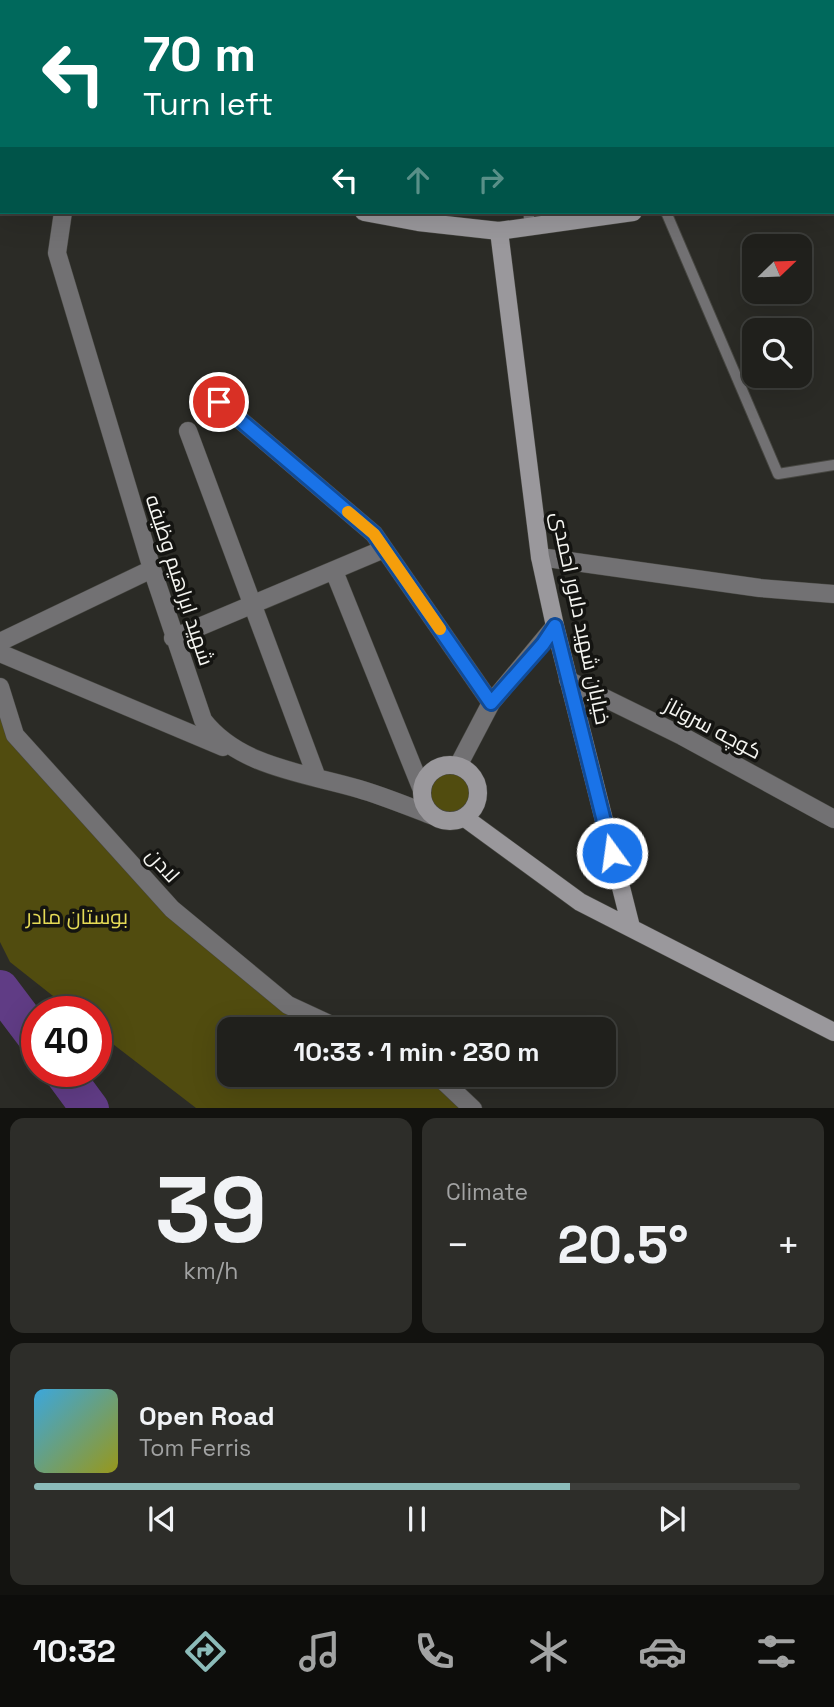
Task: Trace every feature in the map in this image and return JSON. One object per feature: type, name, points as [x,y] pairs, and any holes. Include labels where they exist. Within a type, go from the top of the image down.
[{"type":"street","name":"شهید ابراهیم وظیفه","points":[[63,214],[57,253],[173,638],[203,720],[216,737],[257,761],[363,790],[431,815]]},
{"type":"street","points":[[375,214],[499,231],[529,220],[607,214]]},
{"type":"street","name":"خیابان شهید دلاور احمدی","points":[[499,231],[540,557],[568,680],[631,927]]},
{"type":"street","points":[[219,402],[374,534],[491,703]]},
{"type":"street","points":[[188,431],[317,778]]},
{"type":"street","points":[[173,638],[384,548]]},
{"type":"street","points":[[540,557],[760,588],[834,594]]},
{"type":"street","points":[[0,642],[152,569]]},
{"type":"street","points":[[334,571],[422,790]]},
{"type":"street","points":[[458,766],[491,703],[543,644],[555,626]]},
{"type":"street","points":[[0,653],[257,761]]},
{"type":"street","name":"کوچه سروناز","points":[[568,680],[682,736],[834,819]]},
{"type":"street","name":"لادن","points":[[0,687],[15,735],[172,909],[288,1005],[314,1017]]},
{"type":"street","points":[[458,766],[467,770],[478,787],[476,804],[465,818],[447,822],[431,815],[422,799],[422,790],[425,780],[439,767],[458,766]]},
{"type":"street","points":[[465,818],[580,902],[834,1032]]},
{"type":"street","points":[[450,1087],[473,1108]]},
{"type":"lane","points":[[667,214],[778,474],[834,465]]},
{"type":"green space","name":"بوستان مادر","points":[[0,689],[15,735],[172,909],[287,1005],[313,1017],[217,1017],[217,1087],[448,1087],[472,1108],[196,1108],[112,1043],[112,996],[53,996],[10,962],[0,942]]},
{"type":"green space","points":[[450,767],[469,774],[476,793],[469,812],[450,819],[431,812],[424,793],[431,774]]},
{"type":"waterway","points":[[0,989],[21,1017]]},
{"type":"waterway","points":[[74,1087],[89,1108]]},
{"type":"slow traffic","points":[[348,512],[374,534],[440,629]]},
{"type":"route","points":[[219,402],[374,534],[491,703],[543,644],[555,626],[612,853]]}]
